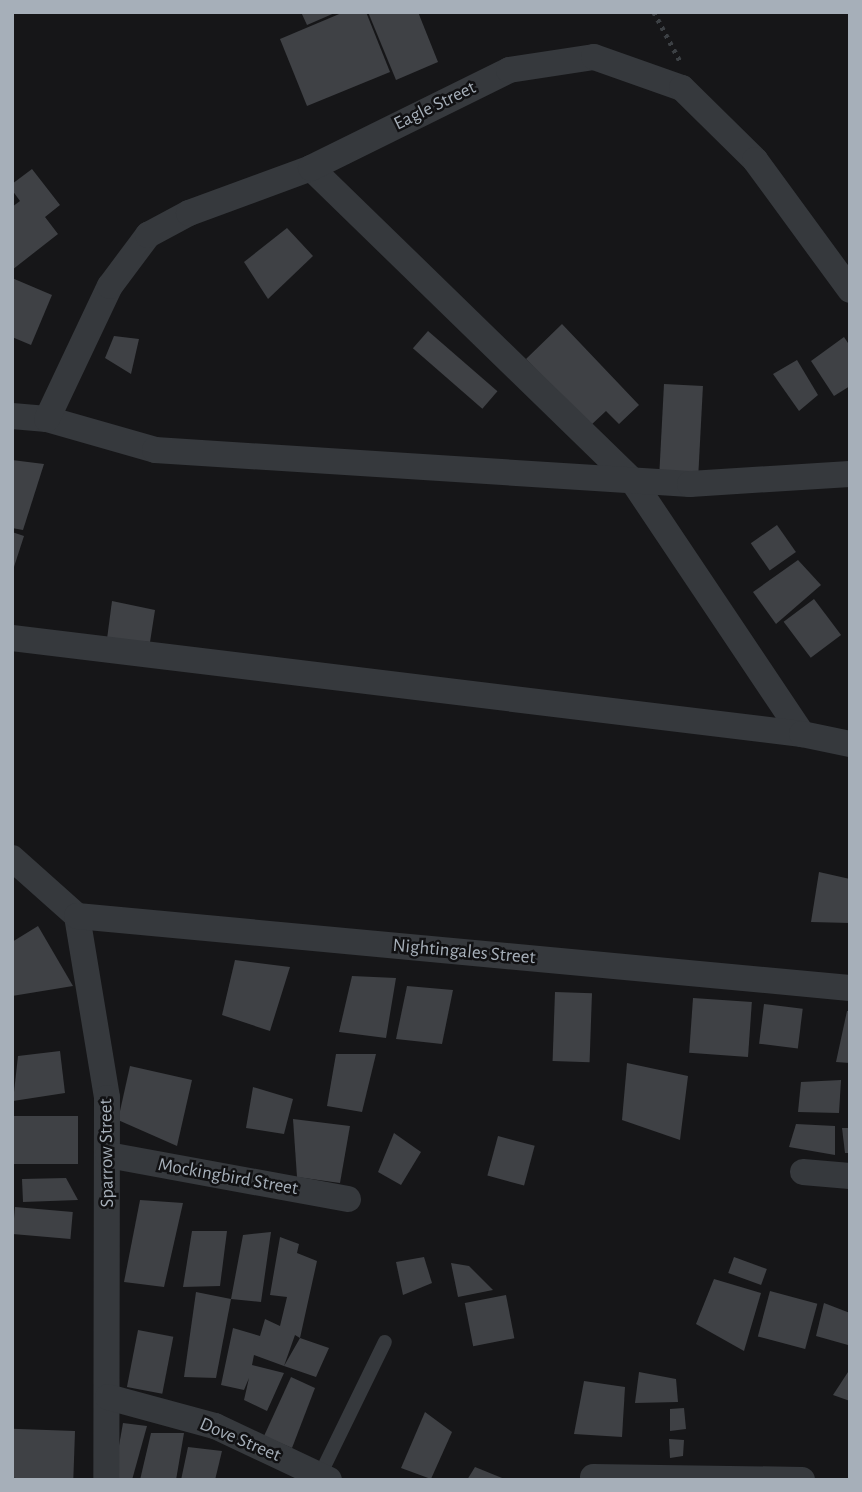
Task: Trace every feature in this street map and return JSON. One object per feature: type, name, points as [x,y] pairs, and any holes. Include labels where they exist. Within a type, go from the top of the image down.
[{"type":"street","name":"Eagle Street","points":[[47,419],[110,286],[148,235],[188,214],[311,168],[509,69],[594,57],[682,89],[755,160],[850,290]]},
{"type":"street","points":[[311,168],[632,480],[802,734]]},
{"type":"street","points":[[12,415],[47,419],[155,450],[690,484],[850,474]]},
{"type":"street","points":[[12,638],[802,734],[850,744]]},
{"type":"street","points":[[12,858],[78,916]]},
{"type":"street","name":"Nightingales Street","points":[[78,916],[850,988]]},
{"type":"street","name":"Sparrow Street","points":[[78,916],[107,1098],[106,1480]]},
{"type":"street","name":"Mockingbird Street","points":[[108,1155],[348,1199]]},
{"type":"street","points":[[803,1172],[850,1175]]},
{"type":"street","name":"Dove Street","points":[[108,1397],[215,1426],[324,1477]]},
{"type":"street","points":[[593,1477],[802,1480]]},
{"type":"lane","points":[[324,1477],[385,1342]]},
{"type":"path","points":[[654,12],[692,83],[690,97]]},
{"type":"building","points":[[301,12],[337,12],[307,25]]},
{"type":"building","points":[[344,12],[366,12],[390,72],[307,106],[280,39]]},
{"type":"building","points":[[368,12],[418,12],[438,62],[396,80]]},
{"type":"building","points":[[32,169],[60,205],[45,217],[58,234],[12,270],[12,207],[20,201],[12,190],[12,184]]},
{"type":"building","points":[[287,228],[313,256],[268,299],[244,262]]},
{"type":"building","points":[[12,278],[52,295],[31,345],[12,337]]},
{"type":"building","points":[[562,324],[639,405],[619,424],[606,411],[590,426],[526,359]]},
{"type":"building","points":[[428,331],[497,391],[482,409],[413,348]]},
{"type":"building","points":[[114,336],[139,339],[131,374],[105,358]]},
{"type":"building","points":[[844,337],[850,346],[850,386],[834,396],[811,361]]},
{"type":"building","points":[[797,360],[818,395],[799,411],[773,374]]},
{"type":"building","points":[[664,384],[703,386],[698,475],[659,473]]},
{"type":"building","points":[[12,460],[44,464],[23,530],[12,528]]},
{"type":"building","points":[[777,525],[796,552],[770,570],[751,543]]},
{"type":"building","points":[[12,532],[24,536],[13,570],[12,569]]},
{"type":"building","points":[[798,560],[821,585],[776,624],[753,592]]},
{"type":"building","points":[[814,599],[841,635],[811,658],[784,622]]},
{"type":"building","points":[[112,601],[155,610],[150,642],[107,639]]},
{"type":"building","points":[[819,872],[850,879],[850,923],[811,922]]},
{"type":"building","points":[[38,926],[73,986],[12,996],[12,942]]},
{"type":"building","points":[[235,960],[290,967],[270,1031],[222,1015]]},
{"type":"building","points":[[352,976],[396,978],[386,1038],[339,1032]]},
{"type":"building","points":[[407,986],[453,990],[442,1044],[396,1039]]},
{"type":"building","points":[[555,992],[592,993],[590,1062],[553,1061]]},
{"type":"building","points":[[693,998],[752,1002],[748,1057],[689,1053]]},
{"type":"building","points":[[764,1004],[803,1009],[798,1048],[759,1044]]},
{"type":"building","points":[[847,1011],[850,1011],[850,1063],[836,1062]]},
{"type":"building","points":[[60,1051],[65,1093],[13,1101],[18,1056]]},
{"type":"building","points":[[336,1054],[376,1054],[362,1112],[327,1106]]},
{"type":"building","points":[[627,1063],[688,1076],[680,1140],[622,1120]]},
{"type":"building","points":[[130,1066],[192,1080],[177,1146],[118,1120]]},
{"type":"building","points":[[841,1080],[839,1113],[798,1112],[801,1082]]},
{"type":"building","points":[[253,1087],[293,1099],[284,1134],[246,1128]]},
{"type":"building","points":[[12,1116],[78,1116],[78,1164],[12,1164]]},
{"type":"building","points":[[293,1119],[350,1126],[340,1183],[297,1177]]},
{"type":"building","points":[[796,1124],[835,1126],[835,1155],[789,1147]]},
{"type":"building","points":[[842,1128],[850,1128],[850,1153],[845,1153]]},
{"type":"building","points":[[394,1133],[421,1152],[401,1185],[378,1172]]},
{"type":"building","points":[[498,1136],[535,1146],[524,1185],[487,1176]]},
{"type":"building","points":[[66,1178],[78,1200],[23,1202],[22,1179]]},
{"type":"building","points":[[140,1200],[183,1203],[164,1287],[124,1282]]},
{"type":"building","points":[[15,1207],[73,1212],[70,1239],[13,1234]]},
{"type":"building","points":[[192,1231],[227,1231],[220,1286],[183,1287]]},
{"type":"building","points":[[271,1232],[261,1302],[231,1299],[243,1235]]},
{"type":"building","points":[[280,1237],[299,1244],[297,1253],[317,1261],[300,1338],[295,1335],[284,1366],[254,1355],[252,1365],[284,1373],[267,1411],[244,1400],[249,1378],[244,1390],[221,1385],[233,1328],[260,1336],[265,1319],[280,1326],[287,1297],[270,1295]]},
{"type":"building","points":[[424,1257],[432,1283],[403,1295],[396,1262]]},
{"type":"building","points":[[734,1257],[767,1269],[761,1285],[728,1273]]},
{"type":"building","points":[[451,1263],[469,1266],[493,1290],[458,1297]]},
{"type":"building","points":[[714,1279],[761,1293],[744,1351],[696,1324]]},
{"type":"building","points":[[770,1291],[817,1304],[805,1349],[758,1336]]},
{"type":"building","points":[[196,1292],[231,1299],[216,1378],[184,1377]]},
{"type":"building","points":[[506,1295],[514,1338],[473,1346],[465,1303]]},
{"type":"building","points":[[824,1303],[850,1313],[848,1345],[816,1336]]},
{"type":"building","points":[[138,1330],[173,1337],[162,1394],[127,1387]]},
{"type":"building","points":[[300,1338],[329,1348],[316,1377],[284,1366]]},
{"type":"building","points":[[850,1369],[850,1401],[833,1395]]},
{"type":"building","points":[[639,1372],[676,1379],[678,1402],[635,1403]]},
{"type":"building","points":[[291,1377],[315,1388],[292,1448],[264,1436]]},
{"type":"building","points":[[584,1381],[625,1387],[622,1437],[574,1434]]},
{"type":"building","points":[[684,1408],[686,1429],[670,1431],[670,1409]]},
{"type":"building","points":[[425,1412],[452,1432],[431,1479],[401,1468]]},
{"type":"building","points":[[123,1423],[147,1426],[132,1480],[113,1480]]},
{"type":"building","points":[[12,1429],[75,1431],[73,1480],[12,1478]]},
{"type":"building","points":[[151,1433],[184,1433],[176,1480],[140,1480]]},
{"type":"building","points":[[669,1439],[684,1440],[683,1456],[670,1458]]},
{"type":"building","points":[[188,1447],[222,1451],[215,1480],[181,1480]]},
{"type":"building","points":[[475,1467],[507,1480],[467,1480]]}]
